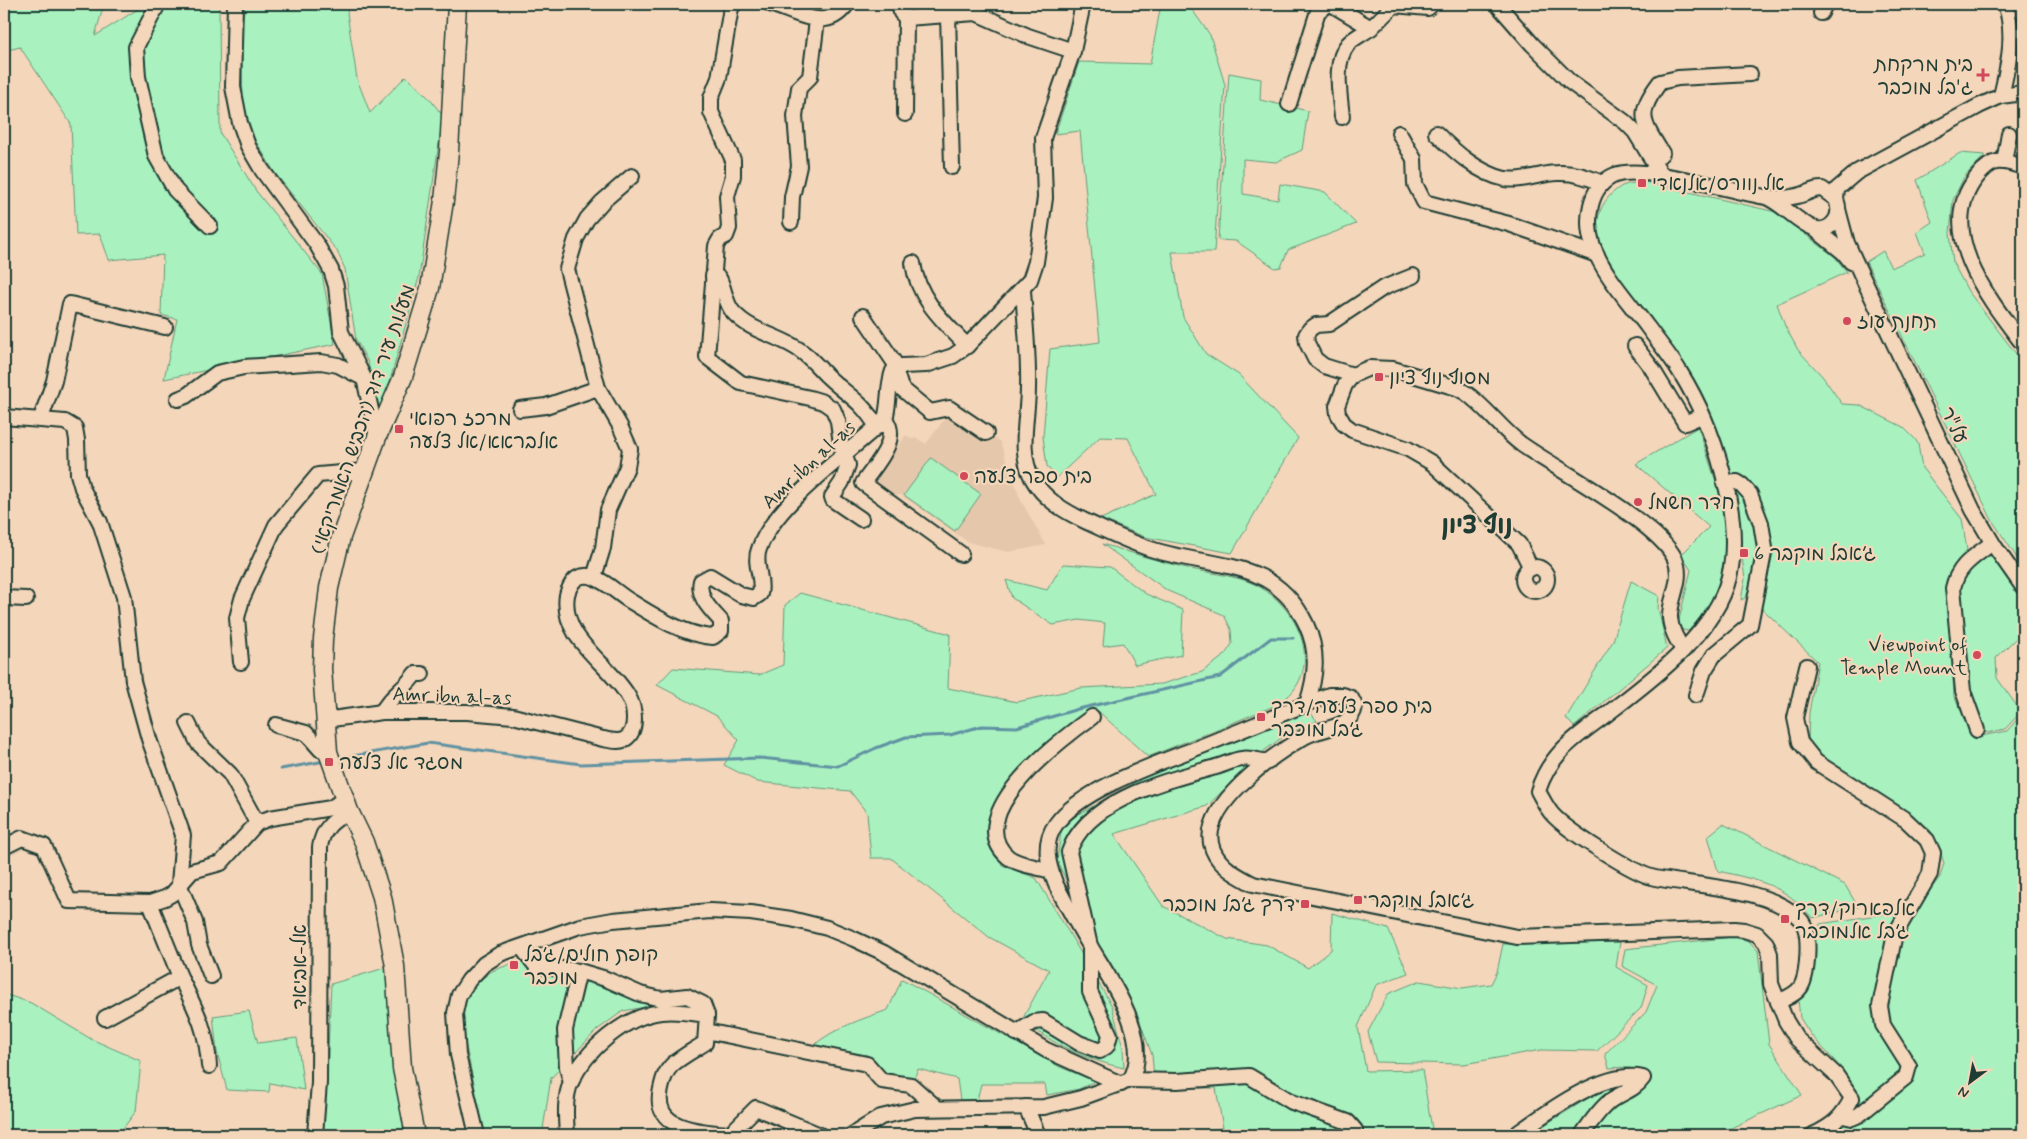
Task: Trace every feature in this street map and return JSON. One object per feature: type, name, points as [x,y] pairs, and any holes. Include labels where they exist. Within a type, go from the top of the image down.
[{"type":"main road","name":"מעלות עיר דוד (הכביש האמריקאי)","points":[[415,1135],[402,1068],[395,966],[382,897],[364,842],[347,805],[328,752],[322,654],[329,588],[341,537],[377,437],[403,376],[430,288],[444,201],[449,152],[456,4]]},
{"type":"street","points":[[158,4],[136,48],[138,77],[156,156],[175,190],[210,226]]},
{"type":"street","points":[[235,4],[233,87],[240,123],[248,146],[262,170],[317,244],[331,270],[336,286],[341,332],[364,378],[377,437]]},
{"type":"street","points":[[734,4],[731,8],[719,78],[711,98],[712,112],[733,160],[733,176],[727,196],[729,228],[726,236],[716,246],[707,357],[742,383],[810,398],[823,402],[833,409],[838,421],[847,470],[832,500],[861,519]]},
{"type":"street","points":[[770,4],[818,20],[829,20],[840,14],[847,4]]},
{"type":"street","points":[[900,4],[901,12],[906,18],[905,114]]},
{"type":"street","points":[[897,369],[926,365],[953,356],[967,346],[1023,290],[1030,280],[1040,242],[1045,198],[1044,138],[1073,51],[1083,4]]},
{"type":"street","points":[[1289,104],[1318,12],[1330,4],[1371,28]]},
{"type":"street","points":[[1342,117],[1339,92],[1340,60],[1348,44],[1371,28],[1394,4],[1428,8],[1432,4]]},
{"type":"street","points":[[1497,4],[1532,44],[1570,82],[1625,122],[1634,132],[1662,176]]},
{"type":"street","points":[[2001,96],[2009,62],[2010,38],[2005,4]]},
{"type":"street","points":[[906,18],[976,13],[1028,36],[1073,51]]},
{"type":"street","points":[[948,14],[952,167]]},
{"type":"street","points":[[791,222],[792,197],[799,166],[795,116],[799,88],[810,77],[818,20]]},
{"type":"street","points":[[1654,162],[1662,152],[1644,124],[1647,100],[1660,82],[1678,78],[1750,74]]},
{"type":"street","points":[[1778,1002],[1795,994],[1802,987],[1807,953],[1804,925],[1797,917],[1785,908],[1759,896],[1652,878],[1577,834],[1552,814],[1538,791],[1544,772],[1562,748],[1622,702],[1683,650],[1716,610],[1729,579],[1734,554],[1733,528],[1724,483],[1701,416],[1680,372],[1597,255],[1589,227],[1591,202],[1602,184],[1615,175],[1631,173],[1662,176],[1766,197],[1785,198],[1810,191],[1857,172],[2001,96],[2023,92]]},
{"type":"street","points":[[1399,133],[1414,159],[1415,184],[1424,202],[1509,224],[1597,255]]},
{"type":"street","points":[[1436,133],[1458,154],[1480,168],[1505,179],[1534,178],[1558,172],[1583,175],[1602,184]]},
{"type":"street","points":[[2004,162],[2009,134]]},
{"type":"street","points":[[2023,166],[1995,161],[1987,166],[1972,183],[1963,207],[1961,221],[1968,257],[1977,278],[1990,301],[2023,344]]},
{"type":"street","points":[[1766,197],[1779,203],[1804,224],[1816,230],[1822,230],[1833,224],[1837,206],[1837,189],[1857,172]]},
{"type":"street","points":[[594,577],[603,548],[608,510],[630,458],[628,440],[598,388],[567,269],[576,239],[588,219],[602,202],[632,176]]},
{"type":"street","points":[[1800,219],[1798,202],[1810,191],[1828,191],[1837,206]]},
{"type":"street","name":"על\"ר","points":[[1837,206],[1847,243],[1973,510],[1992,543],[2023,587]]},
{"type":"street","name":"על\"ר","points":[[1816,230],[1843,252],[1861,274]]},
{"type":"street","points":[[913,263],[915,277],[929,306],[967,346]]},
{"type":"street","points":[[713,276],[719,278],[732,312],[751,327],[808,355],[828,376],[860,402],[881,423],[890,426],[892,435],[889,443],[863,483],[961,554]]},
{"type":"street","points":[[1353,375],[1324,366],[1315,359],[1307,343],[1306,335],[1316,325],[1328,324],[1383,288],[1413,276]]},
{"type":"street","points":[[1023,290],[1028,387],[1025,455],[1032,478],[1040,489],[1060,508],[1122,538],[1161,552],[1256,572],[1272,581],[1287,594],[1300,611],[1314,647],[1316,663],[1314,682],[1306,704]]},
{"type":"street","points":[[41,418],[54,381],[70,304],[165,327]]},
{"type":"street","points":[[863,316],[897,369],[900,388],[905,394],[930,412],[949,408],[986,433]]},
{"type":"street","points":[[1635,346],[1651,367],[1684,423],[1701,416]]},
{"type":"street","points":[[178,399],[186,396],[217,373],[244,367],[320,362],[344,367],[364,378]]},
{"type":"street","points":[[1542,596],[1528,589],[1524,581],[1525,572],[1531,568],[1519,544],[1432,463],[1408,448],[1356,432],[1344,424],[1337,406],[1340,394],[1353,375],[1369,368],[1383,367],[1466,392],[1521,444],[1615,504],[1654,535],[1671,552],[1676,564],[1678,586],[1670,618],[1673,632],[1683,650]]},
{"type":"street","name":"Amr ibn al-as","points":[[325,720],[382,712],[467,712],[513,716],[603,739],[616,741],[625,739],[632,732],[634,723],[629,697],[585,646],[571,626],[567,613],[568,590],[576,579],[585,576],[594,577],[629,601],[668,623],[698,636],[713,637],[721,631],[721,621],[703,599],[699,587],[701,581],[710,576],[741,595],[754,598],[760,594],[762,586],[757,565],[758,549],[778,516],[881,423],[889,407],[888,386],[897,369]]},
{"type":"street","points":[[520,409],[546,406],[598,388]]},
{"type":"street","points":[[4,417],[41,418],[65,422],[74,428],[78,440],[78,474],[82,488],[100,522],[124,597],[133,681],[149,739],[183,835],[179,884],[195,922],[199,945],[211,976]]},
{"type":"street","points":[[241,662],[237,618],[260,556],[276,525],[318,475],[364,471]]},
{"type":"street","points":[[1696,695],[1704,671],[1714,655],[1750,625],[1765,548],[1762,523],[1750,494],[1737,482],[1724,483]]},
{"type":"street","points":[[1977,730],[1963,691],[1953,588],[1956,577],[1964,564],[1992,543]]},
{"type":"street","points":[[4,598],[26,599]]},
{"type":"street","points":[[1807,666],[1794,718],[1800,742],[1816,762],[1906,820],[1927,840],[1933,853],[1930,874],[1895,934],[1880,1006],[1883,1026],[1910,1066],[1906,1077],[1859,1115],[1852,1118],[1843,1116]]},
{"type":"street","points":[[382,712],[386,703],[397,692],[406,687],[415,674],[422,674]]},
{"type":"street","points":[[1125,1082],[1137,1062],[1134,1034],[1117,990],[1056,885],[1050,871],[1047,850],[1049,836],[1057,823],[1070,810],[1093,794],[1125,776],[1306,704],[1329,696],[1343,695],[1351,698],[1355,706],[1351,718],[1344,723],[1308,735],[1268,762],[1229,796],[1214,818],[1212,848],[1219,860],[1234,874],[1253,884],[1517,938],[1744,930],[1757,934],[1766,943],[1770,954],[1771,984],[1797,1039],[1836,1075],[1852,1098],[1843,1116],[1833,1125],[1813,1135]]},
{"type":"street","points":[[1050,871],[1033,865],[1020,864],[1007,856],[997,840],[996,827],[998,815],[1018,781],[1033,765],[1053,745],[1092,717]]},
{"type":"street","points":[[188,723],[198,742],[230,774],[256,823]]},
{"type":"street","points":[[276,724],[306,733],[320,749],[328,752]]},
{"type":"street","points":[[1016,1033],[1034,1022],[1043,1021],[1079,1043],[1100,1051],[1107,1046],[1110,1036],[1090,992],[1090,946],[1069,852],[1074,838],[1086,823],[1103,810],[1164,781],[1243,758],[1268,762]]},
{"type":"street","points":[[4,847],[22,838],[44,846],[69,901],[150,903],[172,894],[192,871],[221,863],[256,823],[284,815],[347,805]]},
{"type":"street","name":"אל-אביאד","points":[[315,1135],[319,1083],[320,847],[324,830],[347,805]]},
{"type":"street","points":[[150,903],[180,977],[203,1025],[208,1042],[209,1066]]},
{"type":"street","points":[[477,1135],[458,1055],[455,1013],[459,995],[469,980],[484,964],[500,954],[580,926],[613,920],[710,911],[751,913],[791,919],[827,928],[884,954],[1016,1033],[1073,1064],[1125,1082]]},
{"type":"street","points":[[521,947],[536,966],[579,971],[662,999],[687,996],[703,1004],[707,1015],[705,1043],[673,1065],[664,1075],[658,1102],[662,1113],[677,1125],[697,1132],[730,1134],[756,1108],[820,1135]]},
{"type":"street","points":[[571,1083],[566,1067],[565,1030],[579,971]]},
{"type":"street","points":[[105,1018],[180,977]]},
{"type":"street","points":[[566,1135],[566,1105],[571,1083],[585,1061],[621,1027],[646,1015],[662,1012],[707,1015]]},
{"type":"street","points":[[706,1031],[867,1064],[882,1081],[910,1085],[936,1108]]},
{"type":"street","points":[[1515,1135],[1539,1118],[1606,1081],[1631,1075],[1643,1078],[1639,1084],[1610,1101],[1593,1119],[1582,1135]]},
{"type":"street","points":[[852,1135],[881,1117],[915,1109],[1044,1107],[1081,1098],[1125,1082],[1177,1081],[1248,1076],[1292,1102],[1348,1122],[1355,1130],[1354,1135]]},
{"type":"street","points":[[1026,1106],[1038,1135]]},
{"type":"shaded area","name":"בית ספר צלעה","points":[[949,413],[989,441],[993,437],[1000,442],[1021,501],[1046,545],[1008,552],[968,542],[901,495],[890,495],[872,483],[906,435],[913,440],[915,437],[926,444]]},
{"type":"green space","points":[[4,4],[104,4],[95,36],[146,4],[219,4],[220,133],[256,191],[322,274],[335,344],[164,379],[177,319],[161,315],[163,255],[109,260],[100,234],[76,235],[71,124],[20,47],[4,51]]},
{"type":"green space","points":[[245,4],[349,4],[347,13],[357,79],[370,113],[406,76],[429,98],[443,116],[419,277],[379,420],[368,362],[356,340],[345,269],[337,251],[275,173],[251,133],[243,101],[241,30]]},
{"type":"green space","points":[[1161,4],[1188,4],[1210,35],[1225,85],[1214,252],[1172,252],[1183,317],[1206,354],[1239,375],[1298,438],[1232,553],[1145,537],[1101,519],[1156,494],[1128,438],[1100,437],[1056,478],[1047,466],[1043,437],[1050,349],[1100,342],[1080,131],[1055,134],[1079,62],[1150,64]]},
{"type":"green space","points":[[1229,73],[1261,79],[1260,100],[1308,111],[1302,150],[1276,162],[1243,159],[1243,194],[1278,200],[1280,184],[1325,192],[1356,224],[1288,250],[1281,267],[1275,268],[1236,241],[1218,240]]},
{"type":"green space","points":[[1960,153],[1985,155],[1964,177],[1953,200],[1950,233],[1953,263],[1968,291],[2023,363],[2023,567],[1992,520],[1866,262],[1883,251],[1891,268],[1925,253],[1917,232],[1932,222],[1917,180]]},
{"type":"green space","points":[[1645,182],[1776,212],[1835,257],[1847,272],[1777,304],[1785,326],[1798,350],[1823,377],[1842,404],[1859,405],[1903,427],[1915,439],[1918,444],[1922,468],[1962,519],[1967,550],[1951,572],[1948,587],[1954,697],[1976,737],[2007,731],[2023,713],[2023,1135],[1826,1135],[1844,1124],[1858,1101],[1843,1070],[1811,1035],[1800,1018],[1798,999],[1811,981],[1816,933],[1820,924],[1916,909],[1940,877],[1944,863],[1930,830],[1906,812],[1820,758],[1808,742],[1809,713],[1818,662],[1749,596],[1741,600],[1745,579],[1734,499],[1714,438],[1599,242],[1597,232],[1598,221],[1600,211],[1605,202],[1612,193],[1622,186]]},
{"type":"green space","points":[[1698,427],[1722,500],[1728,541],[1714,604],[1688,631],[1679,629],[1678,624],[1691,570],[1681,555],[1709,527],[1636,464]]},
{"type":"green space","points":[[931,458],[981,494],[955,531],[904,495]]},
{"type":"green space","points":[[1102,544],[1191,569],[1232,577],[1254,584],[1280,603],[1290,616],[1298,630],[1303,645],[1304,661],[1301,676],[1293,691],[1279,704],[1148,757],[1097,710],[1049,742],[990,833],[1002,865],[1036,878],[1112,1006],[1123,1048],[1124,1068],[1083,1056],[1057,1044],[1022,1020],[1049,970],[989,937],[891,858],[871,858],[867,813],[850,791],[758,782],[724,765],[739,740],[717,716],[657,685],[673,668],[759,675],[783,665],[785,605],[800,593],[950,634],[948,688],[1017,702],[1081,688],[1162,684],[1202,672],[1224,656],[1232,644],[1231,629],[1224,615],[1168,591]]},
{"type":"green space","points":[[1991,554],[2023,596],[2023,631],[1996,658],[1997,678],[2021,712],[2005,729],[1988,733],[1980,729],[1967,685],[1966,645],[1958,590],[1961,573],[1985,555]]},
{"type":"green space","points":[[1063,564],[1110,567],[1146,594],[1183,610],[1181,655],[1135,665],[1123,643],[1103,646],[1105,623],[1079,620],[1053,625],[1012,598],[1006,580],[1047,590]]},
{"type":"green space","points":[[1631,581],[1659,596],[1658,608],[1667,648],[1574,727],[1566,718],[1613,641]]},
{"type":"green space","points":[[1310,712],[1317,721],[1288,733],[1264,751],[1207,806],[1114,834],[1163,906],[1227,939],[1267,945],[1308,968],[1331,950],[1332,913],[1388,929],[1408,973],[1376,985],[1358,1027],[1366,1071],[1422,1070],[1433,1135],[1203,1135],[1202,1130],[1223,1128],[1216,1088],[1155,1088],[1152,1055],[1139,1019],[1086,922],[1057,861],[1061,832],[1067,821],[1141,779]]},
{"type":"green space","points":[[1723,824],[1845,885],[1858,907],[1812,918],[1792,898],[1781,891],[1758,881],[1718,871],[1708,836]]},
{"type":"green space","points":[[1733,937],[1749,941],[1758,951],[1769,1044],[1802,1095],[1716,1135],[1589,1135],[1612,1107],[1645,1088],[1646,1077],[1642,1073],[1629,1068],[1609,1068],[1605,1054],[1646,1012],[1657,985],[1622,966],[1625,949]]},
{"type":"green space","points":[[1620,942],[1616,967],[1648,985],[1641,1008],[1597,1051],[1541,1050],[1464,1064],[1376,1062],[1368,1032],[1388,994],[1419,981],[1462,988],[1491,984],[1497,972],[1503,944]]},
{"type":"green space","points":[[522,960],[534,974],[588,981],[651,1006],[623,1011],[597,1030],[551,1078],[542,1135],[485,1135],[463,1033],[462,1007],[475,984],[492,971]]},
{"type":"green space","points":[[388,967],[396,1078],[405,1135],[321,1135],[326,1096],[331,984]]},
{"type":"green space","points":[[902,979],[1060,1067],[1095,1081],[1079,1089],[1047,1095],[1045,1084],[981,1084],[977,1100],[960,1100],[957,1079],[918,1069],[914,1078],[884,1075],[867,1055],[813,1046],[839,1029],[888,1010]]},
{"type":"green space","points":[[4,994],[31,1003],[91,1039],[141,1061],[136,1111],[118,1135],[4,1135]]},
{"type":"green space","points":[[249,1011],[258,1043],[297,1038],[304,1090],[270,1083],[269,1092],[227,1090],[217,1052],[213,1016]]},
{"type":"green space","points":[[1610,1085],[1623,1086],[1596,1104],[1575,1135],[1528,1135]]},
{"type":"waterway","points":[[336,759],[428,743],[581,764],[760,758],[838,766],[876,748],[906,737],[950,735],[982,726],[1017,727],[1078,709],[1220,677],[1271,638],[1293,638]]},
{"type":"waterway","points":[[281,769],[325,761]]},
{"type":"place","name":"בית מרקחת ג'בל מוכבר","points":[[1983,75]]},
{"type":"place","name":"אל נוורס/אלנאדי","points":[[1642,183]]},
{"type":"place","name":"תחנת עוז","points":[[1847,321]]},
{"type":"place","name":"מסוף נוף ציון","points":[[1379,377]]},
{"type":"place","name":"מרכז רפואי אלבראא/אל צלעה","points":[[399,429]]},
{"type":"place","name":"בית ספר צלעה","points":[[964,476]]},
{"type":"place","name":"חדר חשמל","points":[[1638,502]]},
{"type":"place","name":"ג׳אבל מוקבר 6","points":[[1744,553]]},
{"type":"place","name":"Viewpoint of Temple Mount","points":[[1977,655]]},
{"type":"place","name":"בית ספר צלעה/דרך ג׳בל מוכבר","points":[[1261,717]]},
{"type":"place","name":"מסגד אל צלעה","points":[[329,762]]},
{"type":"place","name":"ג׳אבל מוקבר","points":[[1358,900]]},
{"type":"place","name":"דרך ג׳בל מוכבר","points":[[1305,904]]},
{"type":"place","name":"אלפארוק/דרך ג׳בל אלמוכבר","points":[[1785,919]]},
{"type":"place","name":"קופת חולים/ג׳בל מוכבר","points":[[514,965]]},
{"type":"district","name":"נוף ציון","points":[[1477,524]]}]
